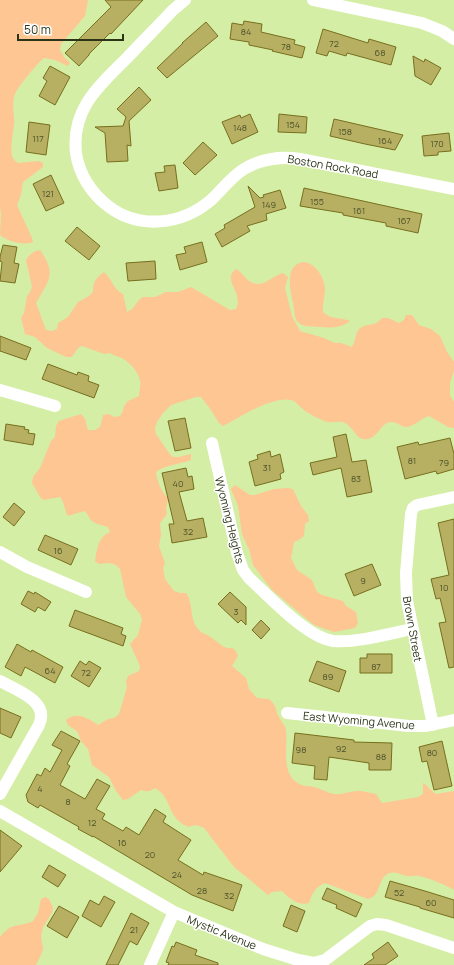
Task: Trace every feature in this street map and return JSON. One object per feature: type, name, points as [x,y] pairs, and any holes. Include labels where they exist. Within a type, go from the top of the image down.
[{"type":"street","name":"Boston Rock Road","points":[[185,0],[173,10],[95,90],[81,115],[78,124],[76,143],[80,167],[90,188],[111,208],[137,220],[156,222],[176,219],[194,212],[206,204],[237,175],[249,167],[263,161],[285,158],[300,159],[454,189]]},
{"type":"street","points":[[314,0],[422,22],[454,39]]},
{"type":"street","points":[[0,390],[55,406]]},
{"type":"street","name":"Wyoming Heights","points":[[212,443],[237,553],[242,568],[249,578],[304,628],[327,639],[340,641],[412,629]]},
{"type":"street","name":"Brown Street","points":[[433,725],[407,601],[406,586],[412,509],[417,505],[454,497]]},
{"type":"street","points":[[0,552],[27,567],[86,592]]},
{"type":"street","points":[[0,681],[34,700],[41,710],[42,718],[0,794]]},
{"type":"street","name":"East Wyoming Avenue","points":[[287,713],[409,726],[433,725],[454,720]]},
{"type":"street","name":"Mystic Avenue","points":[[0,811],[174,912],[263,949],[298,960],[314,963],[326,963],[370,926],[377,924],[386,925],[454,948]]},
{"type":"street","points":[[150,965],[174,912]]},
{"type":"shaded area","points":[[0,0],[88,0],[85,16],[61,44],[60,50],[70,63],[68,66],[55,60],[44,58],[24,81],[14,98],[14,125],[11,149],[12,157],[18,163],[39,161],[43,163],[43,167],[23,182],[21,195],[17,205],[32,238],[33,242],[29,243],[16,242],[0,235]]},
{"type":"shaded area","points":[[40,250],[50,271],[47,282],[36,303],[46,330],[52,331],[57,329],[58,323],[68,317],[78,302],[93,292],[96,280],[104,272],[117,289],[123,294],[127,312],[132,309],[143,297],[155,297],[166,292],[178,292],[191,287],[230,310],[236,309],[238,303],[231,278],[232,273],[236,269],[249,281],[256,284],[264,283],[283,273],[288,277],[285,288],[292,316],[300,331],[335,343],[341,343],[352,347],[360,328],[374,324],[382,318],[388,318],[399,323],[404,320],[406,315],[412,315],[419,325],[431,329],[440,336],[447,352],[454,362],[454,371],[450,383],[450,395],[454,402],[454,428],[448,427],[429,416],[407,427],[393,422],[387,423],[371,438],[363,439],[360,438],[345,423],[324,421],[305,411],[294,401],[286,399],[268,403],[223,426],[219,423],[201,397],[196,397],[171,405],[163,413],[155,428],[156,434],[173,457],[191,454],[191,460],[168,466],[156,472],[157,479],[163,493],[168,498],[166,509],[167,514],[160,523],[161,535],[159,546],[165,563],[163,568],[165,579],[174,591],[186,593],[190,602],[194,622],[200,631],[224,647],[235,650],[238,656],[232,666],[246,678],[249,689],[257,698],[269,699],[274,704],[286,730],[286,763],[291,777],[305,786],[311,786],[334,794],[358,791],[376,794],[382,803],[418,797],[423,794],[423,783],[436,794],[454,791],[454,890],[423,877],[394,873],[386,875],[383,878],[375,895],[368,899],[325,883],[314,891],[309,903],[305,904],[298,903],[282,891],[272,892],[268,895],[234,867],[204,828],[196,825],[189,827],[177,819],[161,792],[155,788],[148,791],[141,790],[128,799],[123,800],[116,791],[109,777],[92,765],[88,749],[81,741],[77,731],[68,725],[66,720],[74,716],[82,716],[98,725],[108,719],[114,718],[119,714],[127,687],[126,682],[128,676],[139,671],[140,666],[130,644],[138,635],[142,619],[140,614],[126,597],[120,569],[116,565],[110,563],[99,564],[95,561],[97,548],[101,540],[110,532],[108,527],[94,522],[84,511],[68,516],[60,497],[44,500],[40,497],[32,483],[33,477],[40,468],[51,441],[55,437],[56,426],[59,421],[81,414],[85,419],[88,430],[95,430],[100,427],[103,415],[109,414],[114,417],[120,416],[128,401],[139,396],[140,382],[137,373],[133,368],[128,362],[120,357],[110,353],[104,354],[82,346],[78,348],[72,357],[66,357],[47,348],[35,337],[25,334],[21,318],[24,313],[27,296],[32,287],[26,260],[32,253]]},
{"type":"shaded area","points":[[305,262],[313,266],[319,272],[323,280],[325,289],[323,312],[332,317],[350,321],[336,327],[328,327],[306,326],[301,325],[297,321],[290,278],[294,267],[298,263]]},
{"type":"shaded area","points":[[235,485],[250,495],[255,495],[274,489],[293,489],[301,506],[308,515],[309,521],[305,524],[304,536],[294,542],[291,558],[297,570],[312,580],[317,592],[343,601],[346,606],[356,612],[358,623],[355,628],[334,632],[314,625],[272,590],[253,565],[249,549],[242,534],[238,506],[231,489]]},
{"type":"shaded area","points":[[45,897],[49,899],[53,908],[42,931],[41,937],[43,949],[36,965],[0,965],[0,937],[12,927],[33,921],[38,913],[41,899]]},
{"type":"building","points":[[105,0],[143,0],[79,66],[65,53],[111,7]]},
{"type":"building","points":[[244,21],[262,24],[261,32],[295,40],[294,44],[305,47],[302,58],[249,45],[249,42],[230,39],[232,23],[243,25]]},
{"type":"building","points":[[206,22],[218,36],[167,78],[157,68]]},
{"type":"building","points":[[323,29],[368,43],[369,39],[396,47],[391,65],[347,53],[346,56],[329,51],[327,56],[316,53]]},
{"type":"building","points":[[413,56],[424,62],[425,59],[441,68],[431,85],[415,76]]},
{"type":"building","points":[[50,66],[70,77],[55,105],[39,96],[47,81],[43,78]]},
{"type":"building","points":[[139,87],[151,100],[129,121],[131,146],[127,145],[128,161],[107,162],[105,133],[95,127],[123,126],[126,117],[117,109]]},
{"type":"building","points":[[250,114],[258,132],[232,144],[222,122],[240,115],[241,118]]},
{"type":"building","points":[[279,114],[307,117],[306,133],[278,132]]},
{"type":"building","points":[[334,119],[403,135],[395,150],[330,136]]},
{"type":"building","points":[[29,122],[50,125],[46,155],[26,152]]},
{"type":"building","points":[[449,133],[451,151],[438,152],[438,155],[424,156],[422,136]]},
{"type":"building","points":[[203,142],[217,155],[195,175],[183,163]]},
{"type":"building","points":[[175,165],[178,188],[159,191],[155,173],[165,172],[164,166]]},
{"type":"building","points":[[51,175],[64,203],[46,211],[33,184]]},
{"type":"building","points":[[248,186],[260,198],[264,197],[263,195],[280,190],[286,208],[266,214],[267,220],[247,226],[250,231],[222,247],[215,234],[225,228],[224,225],[255,207]]},
{"type":"building","points":[[304,188],[422,214],[418,233],[386,226],[386,223],[343,215],[343,213],[300,206]]},
{"type":"building","points":[[77,227],[100,246],[89,260],[65,241]]},
{"type":"building","points":[[202,242],[207,262],[180,270],[176,255],[186,253],[184,247]]},
{"type":"building","points":[[3,245],[17,247],[14,263],[19,264],[15,283],[0,281],[2,262],[0,261],[0,257]]},
{"type":"building","points":[[155,261],[156,279],[128,281],[126,263]]},
{"type":"building","points":[[0,336],[31,348],[26,360],[0,351]]},
{"type":"building","points":[[48,364],[77,375],[78,372],[89,376],[88,381],[99,385],[94,398],[42,379]]},
{"type":"building","points":[[185,418],[191,448],[175,451],[168,421]]},
{"type":"building","points":[[6,424],[25,427],[24,429],[29,430],[28,433],[35,434],[33,445],[4,440]]},
{"type":"building","points":[[346,434],[352,462],[366,460],[372,492],[347,497],[341,468],[313,475],[310,463],[337,457],[333,437]]},
{"type":"building","points":[[450,438],[454,454],[454,469],[437,474],[436,471],[405,479],[397,447],[418,442],[419,445]]},
{"type":"building","points":[[270,451],[271,457],[280,454],[284,472],[280,474],[281,479],[255,486],[249,462],[258,459],[257,455]]},
{"type":"building","points":[[186,468],[188,477],[192,476],[194,489],[179,492],[187,521],[203,518],[207,537],[172,543],[169,524],[174,524],[162,473]]},
{"type":"building","points":[[14,503],[25,512],[14,526],[3,517]]},
{"type":"building","points":[[454,519],[454,667],[449,668],[439,623],[446,622],[440,598],[436,599],[431,579],[449,575],[438,523]]},
{"type":"building","points":[[45,535],[78,549],[71,565],[38,550]]},
{"type":"building","points":[[372,564],[381,585],[354,596],[345,574]]},
{"type":"building","points":[[28,591],[34,594],[35,592],[51,602],[45,611],[38,607],[35,612],[21,604]]},
{"type":"building","points":[[230,592],[246,607],[246,625],[241,620],[238,623],[218,604]]},
{"type":"building","points":[[75,610],[123,628],[121,634],[126,636],[123,646],[69,626]]},
{"type":"building","points":[[261,620],[270,629],[261,639],[252,630]]},
{"type":"building","points":[[17,644],[31,652],[32,650],[63,667],[55,683],[25,667],[21,676],[5,667]]},
{"type":"building","points":[[367,654],[392,654],[392,673],[360,673],[360,658],[367,658]]},
{"type":"building","points":[[80,661],[86,665],[89,661],[101,668],[89,687],[71,676]]},
{"type":"building","points":[[317,661],[346,671],[339,692],[309,681]]},
{"type":"building","points":[[0,708],[21,717],[11,738],[0,733]]},
{"type":"building","points":[[61,731],[80,741],[67,764],[70,766],[60,785],[85,799],[97,779],[110,786],[96,809],[105,814],[102,819],[123,831],[126,827],[139,835],[155,809],[166,816],[163,822],[191,840],[178,860],[203,875],[204,872],[242,885],[233,911],[192,895],[93,836],[78,829],[79,827],[40,805],[38,808],[28,802],[26,795],[37,774],[41,776],[45,768],[50,772],[62,750],[52,745]]},
{"type":"building","points":[[295,733],[354,740],[354,742],[392,743],[391,770],[369,770],[369,763],[329,757],[327,780],[314,779],[315,766],[292,763]]},
{"type":"building","points":[[442,741],[452,786],[434,790],[427,761],[422,762],[419,747]]},
{"type":"building","points":[[0,830],[22,846],[0,872]]},
{"type":"building","points":[[49,865],[66,875],[58,887],[42,877]]},
{"type":"building","points":[[390,881],[454,900],[454,918],[385,897]]},
{"type":"building","points":[[327,888],[362,904],[356,917],[336,908],[337,905],[322,899]]},
{"type":"building","points":[[104,896],[115,902],[101,927],[82,916],[90,900],[99,905]]},
{"type":"building","points":[[291,905],[305,911],[297,932],[283,926]]},
{"type":"building","points":[[59,906],[79,917],[67,938],[47,926]]},
{"type":"building","points":[[131,913],[149,923],[137,945],[130,941],[118,965],[106,965]]},
{"type":"building","points":[[176,942],[197,950],[195,955],[218,963],[218,965],[168,965],[169,963],[166,962],[172,946],[174,947]]},
{"type":"building","points":[[388,942],[398,956],[385,965],[364,965],[374,958],[372,954]]}]
